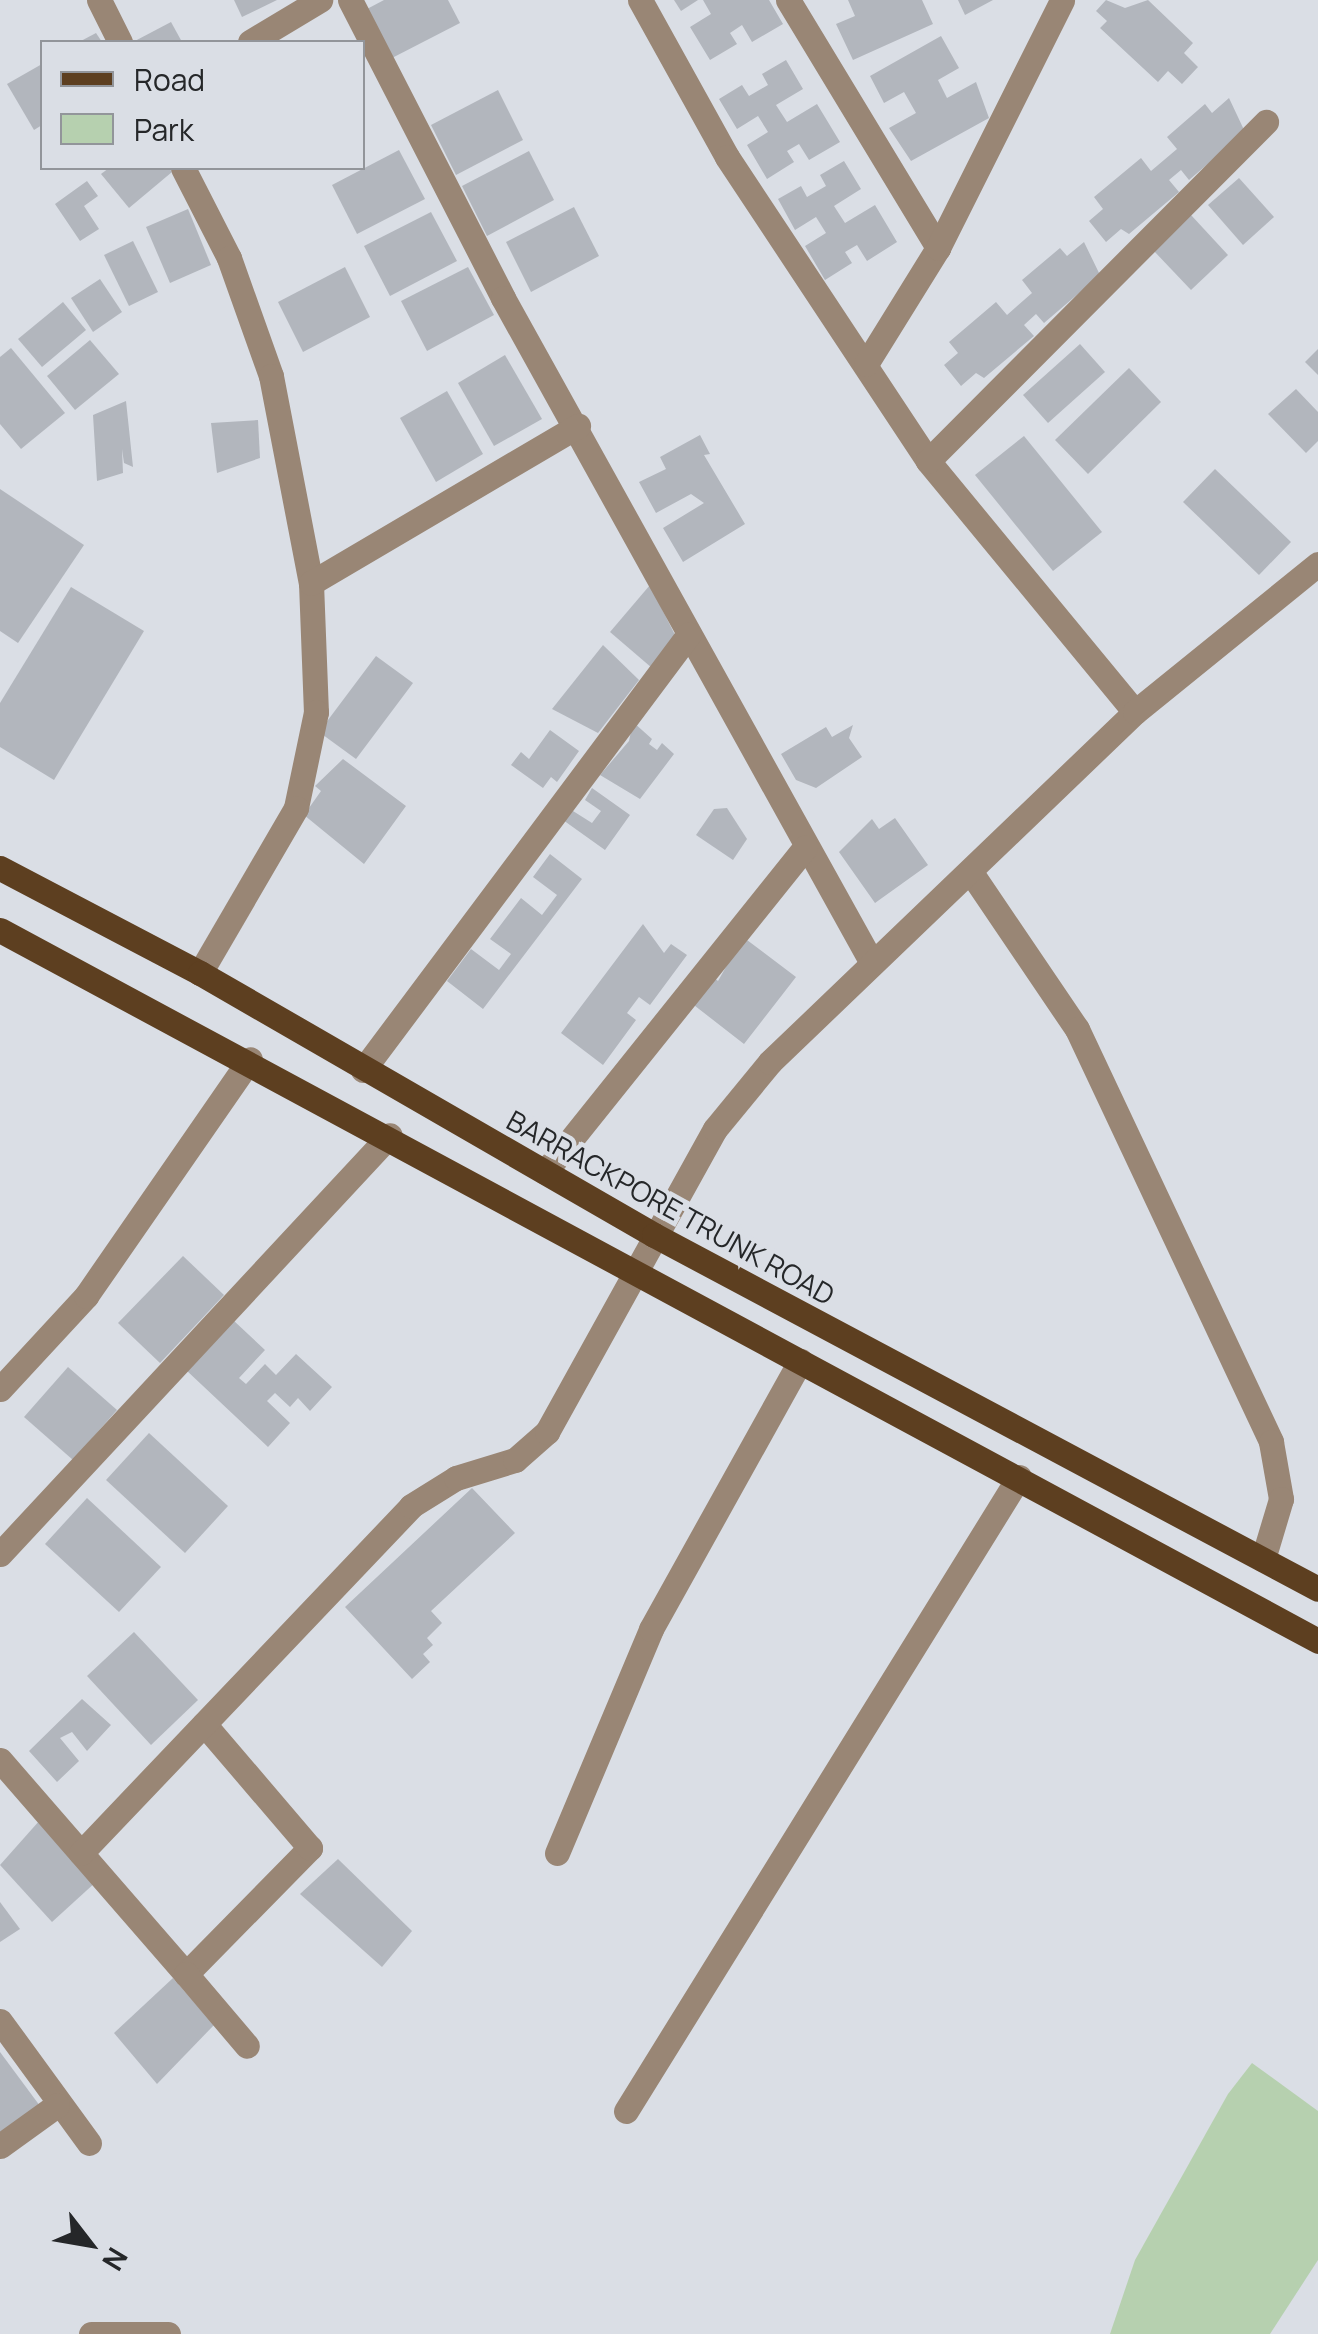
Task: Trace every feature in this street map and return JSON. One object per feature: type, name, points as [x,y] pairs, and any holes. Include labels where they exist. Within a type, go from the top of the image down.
[{"type":"main road","name":"BARRACKPORE TRUNK ROAD","points":[[0,868],[200,974],[654,1235],[1318,1588]]},
{"type":"main road","points":[[0,930],[250,1059],[638,1276],[1019,1477],[1318,1641]]},
{"type":"street","points":[[99,0],[119,40]]},
{"type":"street","points":[[253,40],[320,0]]},
{"type":"street","points":[[350,0],[504,298],[872,963]]},
{"type":"street","points":[[640,0],[727,157],[928,462],[1135,712]]},
{"type":"street","points":[[788,0],[938,248]]},
{"type":"street","points":[[866,364],[938,248],[1062,0]]},
{"type":"street","points":[[928,462],[1266,122]]},
{"type":"street","points":[[184,170],[229,258],[271,376],[311,584],[316,712],[296,808],[200,974]]},
{"type":"street","points":[[311,584],[578,426]]},
{"type":"street","points":[[81,1853],[411,1506],[456,1478],[515,1460],[547,1432],[638,1276],[654,1235],[715,1129],[770,1062],[972,874],[1135,712],[1318,564]]},
{"type":"street","points":[[363,1070],[690,634]]},
{"type":"street","points":[[545,1172],[805,847]]},
{"type":"street","points":[[972,874],[1077,1029],[1271,1442],[1281,1499],[1263,1560]]},
{"type":"street","points":[[0,1390],[86,1296],[250,1059]]},
{"type":"street","points":[[0,1554],[390,1135]]},
{"type":"street","points":[[557,1854],[651,1629],[800,1361]]},
{"type":"street","points":[[626,2111],[1019,1477]]},
{"type":"street","points":[[186,1974],[310,1848],[204,1724]]},
{"type":"street","points":[[0,1760],[247,2046]]},
{"type":"street","points":[[0,2021],[57,2105],[89,2143]]},
{"type":"street","points":[[0,2146],[57,2105]]},
{"type":"street","points":[[91,2334],[168,2334]]},
{"type":"green space","points":[[1252,2063],[1318,2111],[1318,2260],[1270,2334],[1110,2334],[1135,2260],[1228,2094]]},
{"type":"building","points":[[234,0],[277,0],[242,17]]},
{"type":"building","points":[[384,0],[448,0],[460,23],[392,58],[367,9]]},
{"type":"building","points":[[674,0],[698,0],[681,11]]},
{"type":"building","points":[[703,0],[769,0],[783,24],[752,42],[742,25],[730,33],[737,44],[710,60],[690,27],[711,14]]},
{"type":"building","points":[[848,0],[922,0],[933,24],[853,60],[836,24],[855,16]]},
{"type":"building","points":[[958,0],[993,0],[965,15]]},
{"type":"building","points":[[1106,0],[1125,8],[1148,0],[1193,43],[1184,53],[1198,67],[1182,84],[1168,71],[1158,82],[1100,28],[1107,21],[1096,11]]},
{"type":"building","points":[[171,22],[181,40],[137,40]]},
{"type":"building","points":[[96,33],[101,40],[83,40]]},
{"type":"building","points":[[941,36],[959,68],[938,80],[947,98],[976,82],[989,118],[911,161],[889,128],[916,113],[904,92],[884,103],[870,76]]},
{"type":"building","points":[[786,60],[803,89],[776,105],[787,122],[817,104],[840,142],[809,160],[799,144],[787,151],[794,162],[767,179],[747,145],[768,132],[758,116],[737,129],[719,99],[742,85],[749,96],[768,85],[762,74]]},
{"type":"building","points":[[40,65],[40,126],[34,130],[7,84]]},
{"type":"building","points":[[498,90],[523,140],[456,175],[431,125]]},
{"type":"building","points":[[1229,98],[1245,132],[1189,180],[1181,170],[1169,180],[1179,192],[1129,234],[1121,229],[1106,242],[1089,221],[1103,209],[1094,197],[1141,158],[1151,171],[1177,149],[1167,137],[1205,104],[1212,113]]},
{"type":"building","points":[[399,150],[425,199],[357,234],[332,185]]},
{"type":"building","points":[[529,151],[554,200],[487,236],[462,186]]},
{"type":"building","points":[[844,161],[861,189],[834,206],[845,223],[875,205],[897,242],[867,261],[857,245],[845,252],[852,263],[825,280],[805,246],[826,233],[816,217],[795,230],[778,199],[801,186],[807,197],[826,186],[820,175]]},
{"type":"building","points":[[106,170],[172,172],[129,208],[101,174]]},
{"type":"building","points":[[1239,178],[1274,217],[1243,245],[1208,205]]},
{"type":"building","points":[[87,181],[98,196],[84,206],[99,229],[80,241],[55,204]]},
{"type":"building","points":[[574,207],[599,256],[531,292],[506,242]]},
{"type":"building","points":[[188,209],[211,265],[170,283],[146,227]]},
{"type":"building","points":[[431,212],[457,261],[390,296],[364,246]]},
{"type":"building","points":[[1191,215],[1228,255],[1191,290],[1153,250]]},
{"type":"building","points":[[133,241],[158,292],[129,306],[104,255]]},
{"type":"building","points":[[1084,242],[1100,275],[1044,323],[1036,314],[1024,325],[1034,336],[984,378],[976,373],[961,386],[944,365],[958,353],[949,342],[996,302],[1007,315],[1032,293],[1022,280],[1060,248],[1067,256]]},
{"type":"building","points":[[345,267],[370,317],[303,352],[278,302]]},
{"type":"building","points":[[468,267],[494,315],[427,351],[401,301]]},
{"type":"building","points":[[100,279],[122,312],[93,332],[71,298]]},
{"type":"building","points":[[63,302],[86,330],[42,367],[18,339]]},
{"type":"building","points":[[90,340],[119,374],[75,410],[47,376]]},
{"type":"building","points":[[1080,344],[1105,372],[1048,423],[1023,395]]},
{"type":"building","points":[[11,348],[65,413],[21,449],[0,424],[0,357]]},
{"type":"building","points":[[1318,349],[1318,375],[1305,362]]},
{"type":"building","points":[[505,355],[542,419],[494,446],[458,383]]},
{"type":"building","points":[[1129,368],[1161,402],[1088,474],[1055,440]]},
{"type":"building","points":[[1296,389],[1318,412],[1318,441],[1306,453],[1268,414]]},
{"type":"building","points":[[447,391],[483,454],[436,482],[400,418]]},
{"type":"building","points":[[126,401],[133,467],[124,463],[122,449],[123,473],[97,481],[93,415]]},
{"type":"building","points":[[258,420],[260,458],[217,473],[211,423]]},
{"type":"building","points":[[700,435],[710,454],[704,455],[745,524],[683,562],[663,528],[704,503],[691,494],[656,513],[639,482],[666,469],[660,457]]},
{"type":"building","points":[[1024,436],[1102,532],[1053,571],[975,475]]},
{"type":"building","points":[[1215,469],[1291,542],[1259,575],[1183,502]]},
{"type":"building","points":[[0,489],[84,545],[18,643],[0,631]]},
{"type":"building","points":[[650,585],[677,639],[652,668],[610,632]]},
{"type":"building","points":[[71,587],[144,631],[54,780],[0,747],[0,703]]},
{"type":"building","points":[[603,645],[639,680],[598,733],[552,709]]},
{"type":"building","points":[[376,656],[413,683],[356,759],[319,732]]},
{"type":"building","points":[[633,722],[652,739],[649,744],[657,750],[662,743],[674,754],[640,799],[600,775],[629,741]]},
{"type":"building","points":[[853,725],[849,738],[862,757],[816,788],[796,780],[781,754],[826,727],[832,737]]},
{"type":"building","points":[[550,730],[579,751],[557,782],[551,777],[543,788],[511,765],[521,752],[529,759]]},
{"type":"building","points":[[343,759],[406,806],[364,864],[304,815],[321,791],[315,786]]},
{"type":"building","points":[[592,788],[630,815],[605,850],[563,820],[573,811],[592,823],[601,811],[585,800]]},
{"type":"building","points":[[727,808],[747,839],[733,860],[696,835],[714,809]]},
{"type":"building","points":[[895,818],[928,865],[875,903],[839,852],[872,819],[879,829]]},
{"type":"building","points":[[550,854],[582,879],[483,1009],[447,981],[471,949],[499,970],[511,954],[490,939],[521,898],[542,915],[557,895],[533,877]]},
{"type":"building","points":[[643,924],[664,953],[671,944],[687,955],[650,1005],[639,997],[627,1013],[636,1020],[603,1065],[561,1033]]},
{"type":"building","points":[[743,937],[796,977],[744,1044],[690,1002],[711,975],[718,981]]},
{"type":"building","points":[[183,1256],[224,1295],[160,1363],[118,1323]]},
{"type":"building","points":[[233,1320],[265,1350],[239,1378],[246,1384],[265,1364],[276,1375],[296,1354],[332,1387],[310,1411],[298,1398],[290,1407],[275,1393],[267,1401],[290,1423],[268,1447],[186,1370]]},
{"type":"building","points":[[68,1367],[117,1410],[73,1460],[24,1417]]},
{"type":"building","points":[[149,1433],[228,1506],[185,1553],[106,1480]]},
{"type":"building","points":[[472,1488],[515,1533],[431,1611],[442,1623],[427,1638],[433,1645],[423,1654],[430,1662],[412,1679],[345,1607]]},
{"type":"building","points":[[87,1498],[161,1567],[119,1612],[45,1544]]},
{"type":"building","points":[[134,1632],[198,1700],[151,1745],[87,1676]]},
{"type":"building","points":[[82,1699],[111,1725],[87,1751],[72,1732],[60,1738],[79,1761],[57,1782],[29,1751]]},
{"type":"building","points":[[40,1820],[97,1881],[52,1922],[0,1865]]},
{"type":"building","points":[[338,1859],[412,1931],[382,1967],[300,1894]]},
{"type":"building","points":[[0,1902],[20,1929],[0,1942]]},
{"type":"building","points":[[173,1978],[214,2025],[157,2084],[114,2033]]},
{"type":"building","points":[[0,2052],[40,2106],[0,2136]]}]
